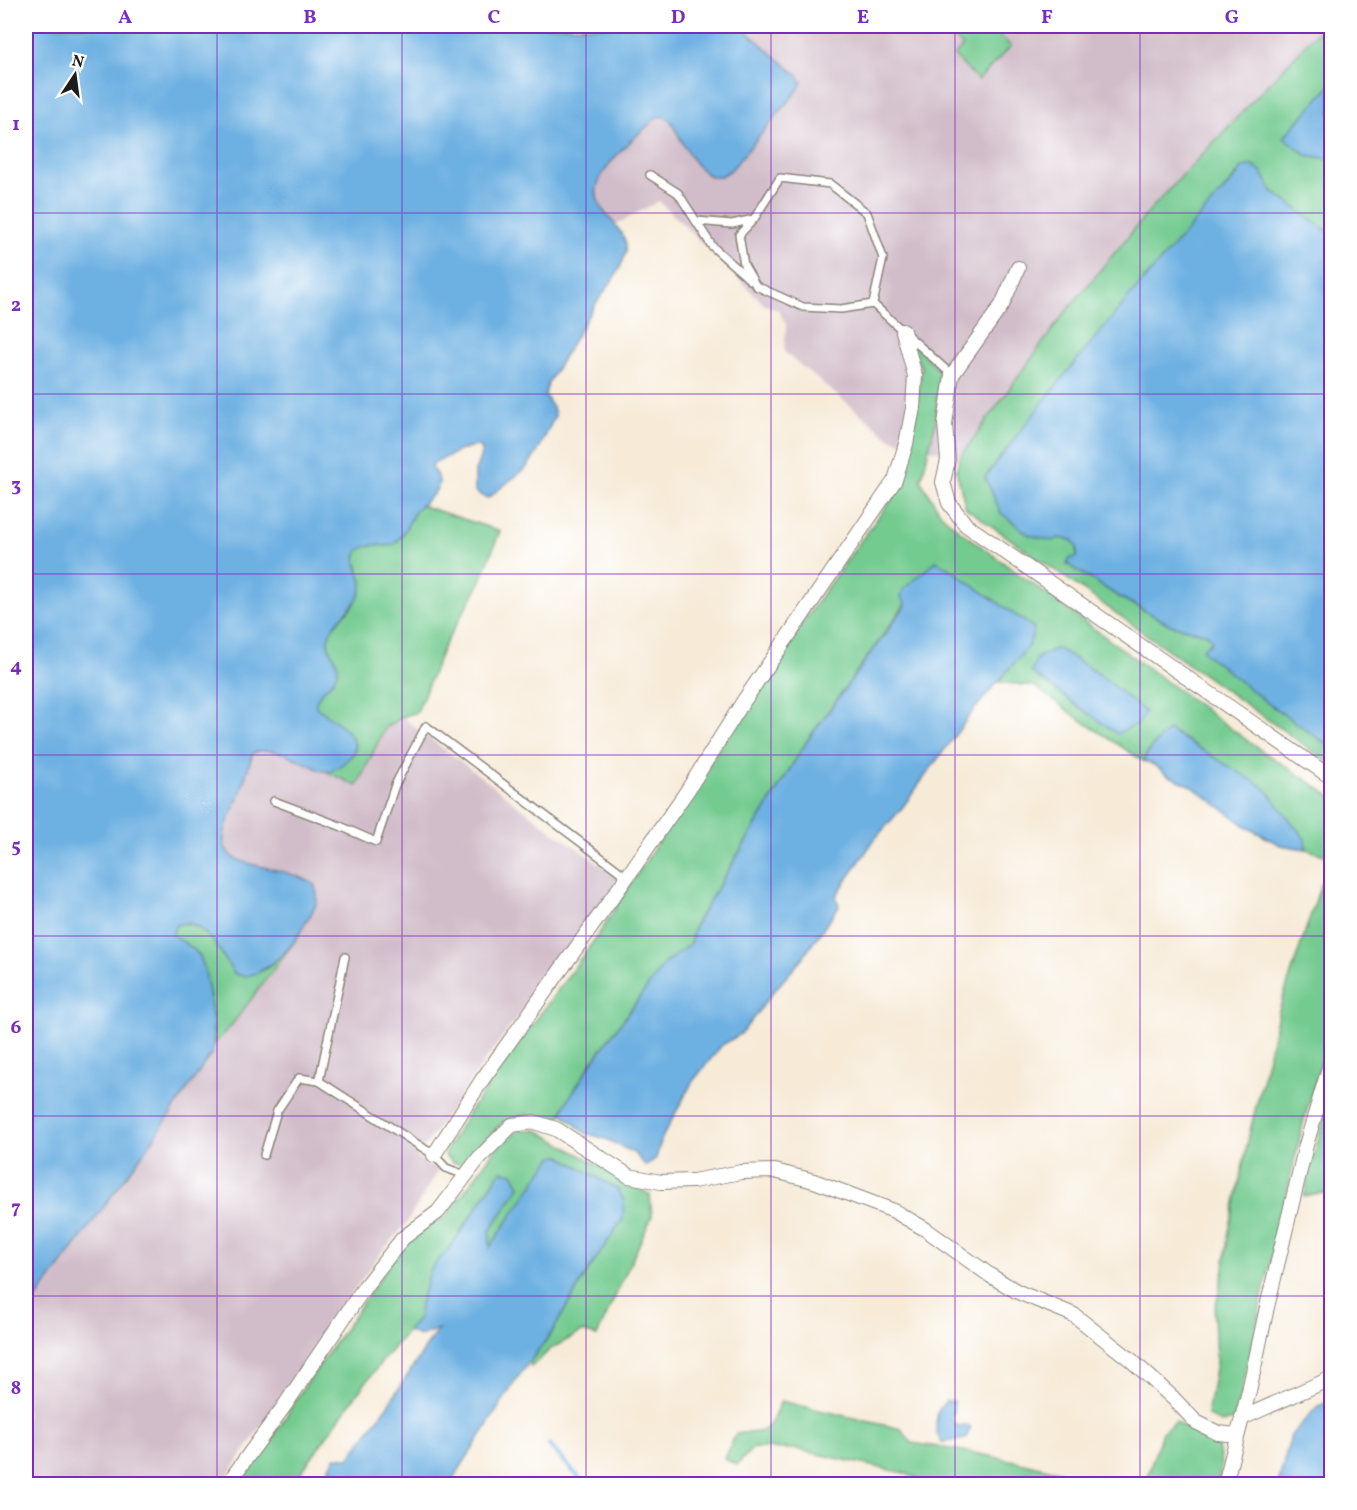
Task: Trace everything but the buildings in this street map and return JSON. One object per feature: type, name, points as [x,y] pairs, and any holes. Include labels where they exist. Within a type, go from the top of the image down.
[{"type":"street","points":[[1018,268],[1002,305],[952,375],[945,424],[948,460],[943,482],[949,502],[966,525],[1332,778]]},
{"type":"street","points":[[434,1155],[482,1080],[687,791],[743,702],[896,480],[913,408],[915,376],[903,331]]},
{"type":"street","points":[[1225,1485],[1306,1145],[1332,1058]]},
{"type":"street","points":[[234,1475],[285,1405],[366,1285],[403,1238],[438,1212],[479,1158],[512,1125],[534,1122],[556,1130],[630,1176],[661,1182],[693,1180],[741,1172],[775,1171],[814,1181],[894,1211],[926,1229],[991,1276],[1018,1292],[1074,1315],[1131,1360],[1196,1422],[1218,1433],[1238,1435]]},
{"type":"street","points":[[1242,1418],[1332,1378]]},
{"type":"lane","points":[[650,175],[678,193],[712,246],[756,286],[803,307],[841,309],[873,304]]},
{"type":"lane","points":[[756,286],[744,265],[739,235],[754,219],[780,178],[830,184],[867,213],[883,258],[873,304]]},
{"type":"lane","points":[[696,221],[732,224],[754,219]]},
{"type":"lane","points":[[873,304],[952,375]]},
{"type":"lane","points":[[274,801],[340,826],[376,843],[395,785],[426,726],[627,877]]},
{"type":"lane","points":[[319,1082],[345,957]]},
{"type":"lane","points":[[264,1155],[277,1111],[299,1078],[319,1082],[434,1155],[446,1168],[465,1175]]},
{"type":"shaded area","points":[[740,26],[1323,26],[1151,209],[1063,315],[960,457],[891,439],[784,352],[786,324],[778,310],[765,305],[659,201],[615,225],[600,205],[596,189],[608,165],[656,118],[667,117],[671,121],[694,162],[707,175],[798,76]]},
{"type":"shaded area","points":[[402,717],[620,879],[495,1047],[417,1157],[439,1170],[405,1225],[381,1253],[347,1300],[222,1484],[26,1484],[26,1313],[206,1064],[214,1044],[231,1026],[294,942],[315,907],[286,872],[235,859],[227,851],[224,841],[228,825],[253,753],[259,750],[275,752],[299,760],[357,786],[385,728]]},
{"type":"green space","points":[[941,26],[989,26],[1011,46],[978,80],[954,56],[963,46]]},
{"type":"green space","points":[[1323,26],[1331,26],[1331,85],[1284,137],[1306,155],[1331,159],[1331,234],[1272,191],[1261,171],[1242,168],[985,477],[1001,513],[1059,538],[1072,540],[1077,547],[1077,558],[1068,564],[1116,595],[1171,625],[1208,634],[1212,641],[1203,650],[1266,702],[1331,747],[1331,764],[966,508],[956,470],[960,457],[1063,315],[1151,209]]},
{"type":"green space","points":[[912,342],[939,371],[935,425],[921,481],[941,514],[960,531],[1259,749],[1331,796],[1331,1031],[1304,1120],[1242,1392],[1233,1420],[1221,1423],[1207,1415],[1216,1363],[1214,1313],[1250,1131],[1279,1010],[1330,857],[1306,849],[1305,839],[1158,740],[1143,761],[1034,686],[997,682],[1012,665],[1034,628],[936,561],[807,741],[694,926],[690,944],[665,963],[593,1061],[566,1103],[557,1124],[526,1114],[501,1124],[464,1165],[452,1162],[445,1156],[447,1148],[469,1112],[600,932],[726,737],[823,593],[895,494],[914,427],[922,368],[911,347]],"holes":[[[1031,672],[1139,723],[1081,709]]]},
{"type":"green space","points":[[420,505],[500,531],[480,583],[443,648],[417,712],[402,717],[385,728],[357,786],[327,772],[352,755],[355,747],[349,734],[316,707],[315,703],[336,660],[328,647],[328,638],[330,630],[355,604],[362,582],[356,560],[358,551],[372,544],[388,546],[401,537]]},
{"type":"green space","points":[[183,923],[200,929],[207,935],[234,973],[248,975],[262,971],[274,963],[294,942],[231,1026],[214,1044],[209,997],[201,961],[193,949],[174,937],[173,932],[176,925]]},
{"type":"green space","points":[[1331,1089],[1331,1192],[1304,1196],[1328,1100]]},
{"type":"green space","points":[[520,1129],[539,1131],[650,1195],[652,1216],[597,1336],[582,1332],[552,1348],[531,1367],[530,1362],[552,1332],[586,1274],[623,1219],[624,1200],[617,1189],[560,1156],[490,1248],[490,1231],[520,1186],[501,1171],[458,1236],[431,1269],[420,1304],[419,1318],[369,1378],[293,1484],[240,1484],[393,1259],[415,1233],[446,1217],[494,1151]]},
{"type":"green space","points":[[781,1401],[901,1429],[912,1443],[1009,1460],[1104,1484],[930,1484],[904,1473],[794,1449],[753,1448],[737,1465],[725,1459],[736,1433],[762,1431],[770,1424]]},
{"type":"green space","points":[[1176,1421],[1203,1439],[1216,1442],[1221,1463],[1218,1484],[1145,1484],[1162,1432]]},
{"type":"water","points":[[26,26],[740,26],[802,82],[798,90],[731,170],[718,177],[711,176],[696,164],[671,121],[664,117],[656,118],[618,154],[597,186],[597,196],[602,209],[623,235],[626,252],[615,275],[548,383],[545,395],[555,416],[537,453],[526,468],[488,498],[475,491],[475,471],[482,452],[481,447],[465,449],[436,462],[432,466],[439,481],[437,488],[432,496],[418,508],[397,541],[391,546],[374,545],[358,551],[356,560],[362,583],[361,591],[354,604],[330,633],[328,644],[337,661],[337,674],[316,702],[316,707],[348,732],[354,745],[354,753],[337,768],[328,771],[319,770],[295,758],[273,751],[253,753],[224,837],[226,848],[235,859],[296,876],[314,884],[317,899],[314,908],[294,942],[283,953],[268,966],[251,975],[243,976],[233,971],[222,954],[199,928],[189,923],[176,925],[174,936],[195,951],[203,965],[212,1019],[212,1053],[157,1134],[26,1313]]},
{"type":"water","points":[[1331,85],[1331,159],[1306,155],[1284,137]]},
{"type":"water","points":[[1251,165],[1261,171],[1272,191],[1331,234],[1331,747],[1266,702],[1202,650],[1212,641],[1208,634],[1171,625],[1116,595],[1067,564],[1069,559],[1077,557],[1077,547],[1072,540],[1059,538],[1053,541],[1029,535],[1001,513],[985,477],[1138,286],[1242,168]]},
{"type":"water","points":[[936,561],[1034,628],[1029,646],[972,712],[902,808],[874,840],[836,896],[839,906],[801,960],[741,1034],[722,1045],[693,1081],[662,1138],[656,1158],[646,1166],[634,1153],[606,1139],[585,1133],[562,1113],[566,1103],[593,1061],[665,963],[690,944],[694,927],[807,741],[906,605],[901,597],[903,590]]},
{"type":"water","points":[[1057,648],[1098,673],[1145,712],[1139,723],[1117,734],[1031,672],[1037,658]]},
{"type":"water","points":[[1169,730],[1265,788],[1305,839],[1306,849],[1280,845],[1249,828],[1190,785],[1143,761],[1154,744]]},
{"type":"water","points":[[560,1156],[617,1189],[624,1200],[623,1219],[586,1274],[552,1332],[518,1377],[450,1484],[331,1484],[339,1472],[329,1469],[335,1457],[349,1458],[390,1402],[438,1329],[420,1336],[407,1331],[419,1318],[420,1304],[431,1269],[458,1236],[501,1171],[513,1173],[520,1186],[490,1231],[490,1247],[552,1157]]},
{"type":"water","points":[[946,1401],[954,1401],[951,1419],[958,1426],[967,1425],[971,1428],[965,1439],[942,1442],[939,1439],[936,1426],[937,1416]]},
{"type":"water","points":[[1331,1401],[1331,1484],[1278,1484],[1291,1435],[1318,1406]]},
{"type":"waterway","points":[[549,1445],[585,1484]]}]
